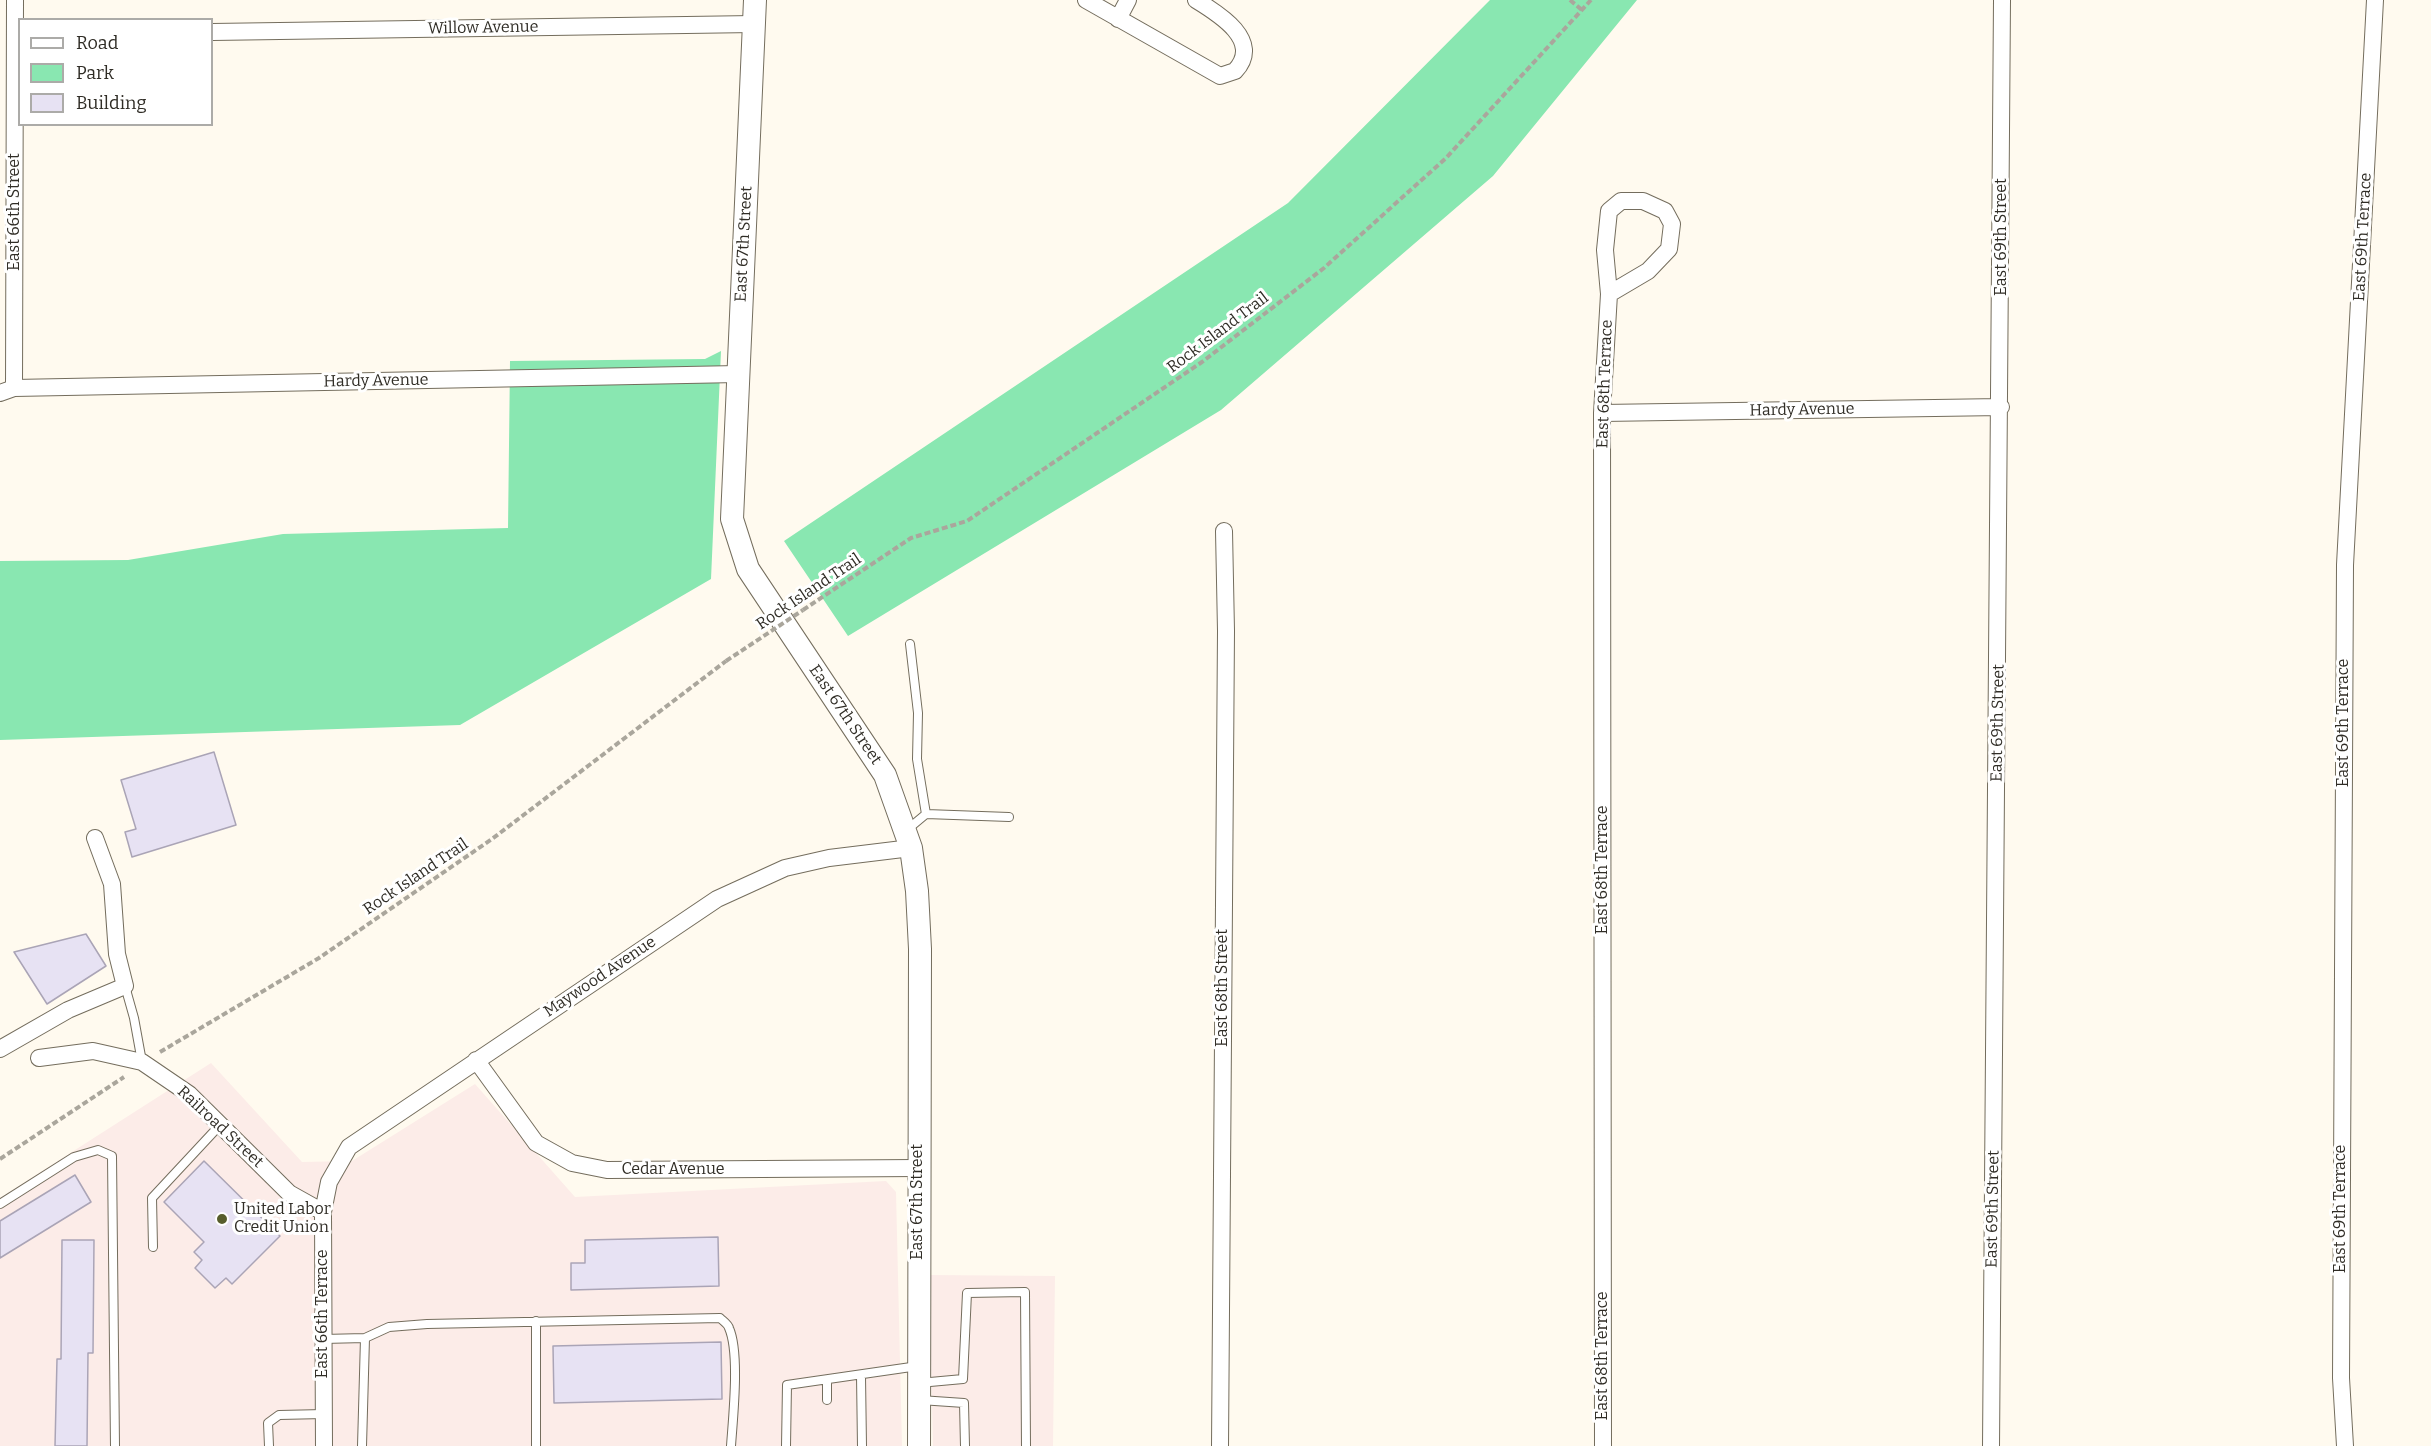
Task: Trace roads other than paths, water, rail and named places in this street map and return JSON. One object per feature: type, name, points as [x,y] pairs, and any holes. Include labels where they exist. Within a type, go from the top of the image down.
[{"type":"street","name":"East 66th Street","points":[[7,391],[12,35],[15,0]]},
{"type":"street","name":"East 67th Street","points":[[755,0],[732,519],[748,569],[885,775],[908,839],[917,891],[920,949],[918,1168],[920,1446]]},
{"type":"street","points":[[1086,0],[1220,76],[1236,71],[1245,52],[1244,43],[1223,17],[1196,0]]},
{"type":"street","points":[[1118,18],[1128,0]]},
{"type":"street","name":"East 69th Street","points":[[1991,1446],[2001,407],[2002,0]]},
{"type":"street","name":"East 69th Terrace","points":[[2345,1446],[2341,1378],[2345,565],[2375,0]]},
{"type":"street","name":"Willow Avenue","points":[[213,32],[753,24]]},
{"type":"street","name":"East 68th Terrace","points":[[1603,1446],[1602,413],[1609,294],[1605,250],[1609,211],[1621,201],[1643,201],[1665,211],[1672,224],[1669,249],[1648,271],[1609,294]]},
{"type":"street","name":"Hardy Avenue","points":[[7,391],[738,374]]},
{"type":"street","name":"Hardy Avenue","points":[[1602,413],[2001,407]]},
{"type":"street","name":"East 68th Street","points":[[1220,1446],[1226,631],[1224,531]]},
{"type":"street","points":[[0,1049],[68,1010],[125,986],[117,954],[112,884],[95,838]]},
{"type":"street","name":"Maywood Avenue","points":[[329,1182],[349,1147],[717,899],[785,868],[908,839]]},
{"type":"street","name":"Railroad Street","points":[[39,1058],[93,1052],[143,1062],[189,1094],[289,1193],[323,1212]]},
{"type":"street","name":"Cedar Avenue","points":[[476,1060],[536,1143],[572,1163],[607,1170],[918,1168]]},
{"type":"street","name":"East 66th Terrace","points":[[324,1446],[323,1212],[329,1182]]},
{"type":"lane","points":[[908,839],[926,814],[917,759],[918,713],[910,644]]},
{"type":"lane","points":[[926,814],[1009,817]]},
{"type":"lane","points":[[125,986],[143,1062]]},
{"type":"lane","points":[[153,1247],[152,1198],[220,1125]]},
{"type":"lane","points":[[0,1204],[74,1157],[98,1150],[112,1156],[115,1446]]},
{"type":"lane","points":[[786,1446],[787,1385],[861,1376],[919,1383],[963,1380],[967,1293],[1025,1292],[1026,1446]]},
{"type":"lane","points":[[323,1339],[365,1338],[389,1327],[537,1321],[720,1318],[729,1326],[732,1340],[734,1396],[731,1446]]},
{"type":"lane","points":[[536,1446],[537,1321]]},
{"type":"lane","points":[[362,1446],[365,1338]]},
{"type":"lane","points":[[861,1376],[862,1446]]},
{"type":"lane","points":[[827,1381],[827,1400]]},
{"type":"lane","points":[[919,1383],[964,1403],[965,1446]]},
{"type":"lane","points":[[269,1446],[268,1423],[279,1415],[324,1414]]},
{"type":"place","name":"United Labor Credit Union","points":[[222,1219]]}]
